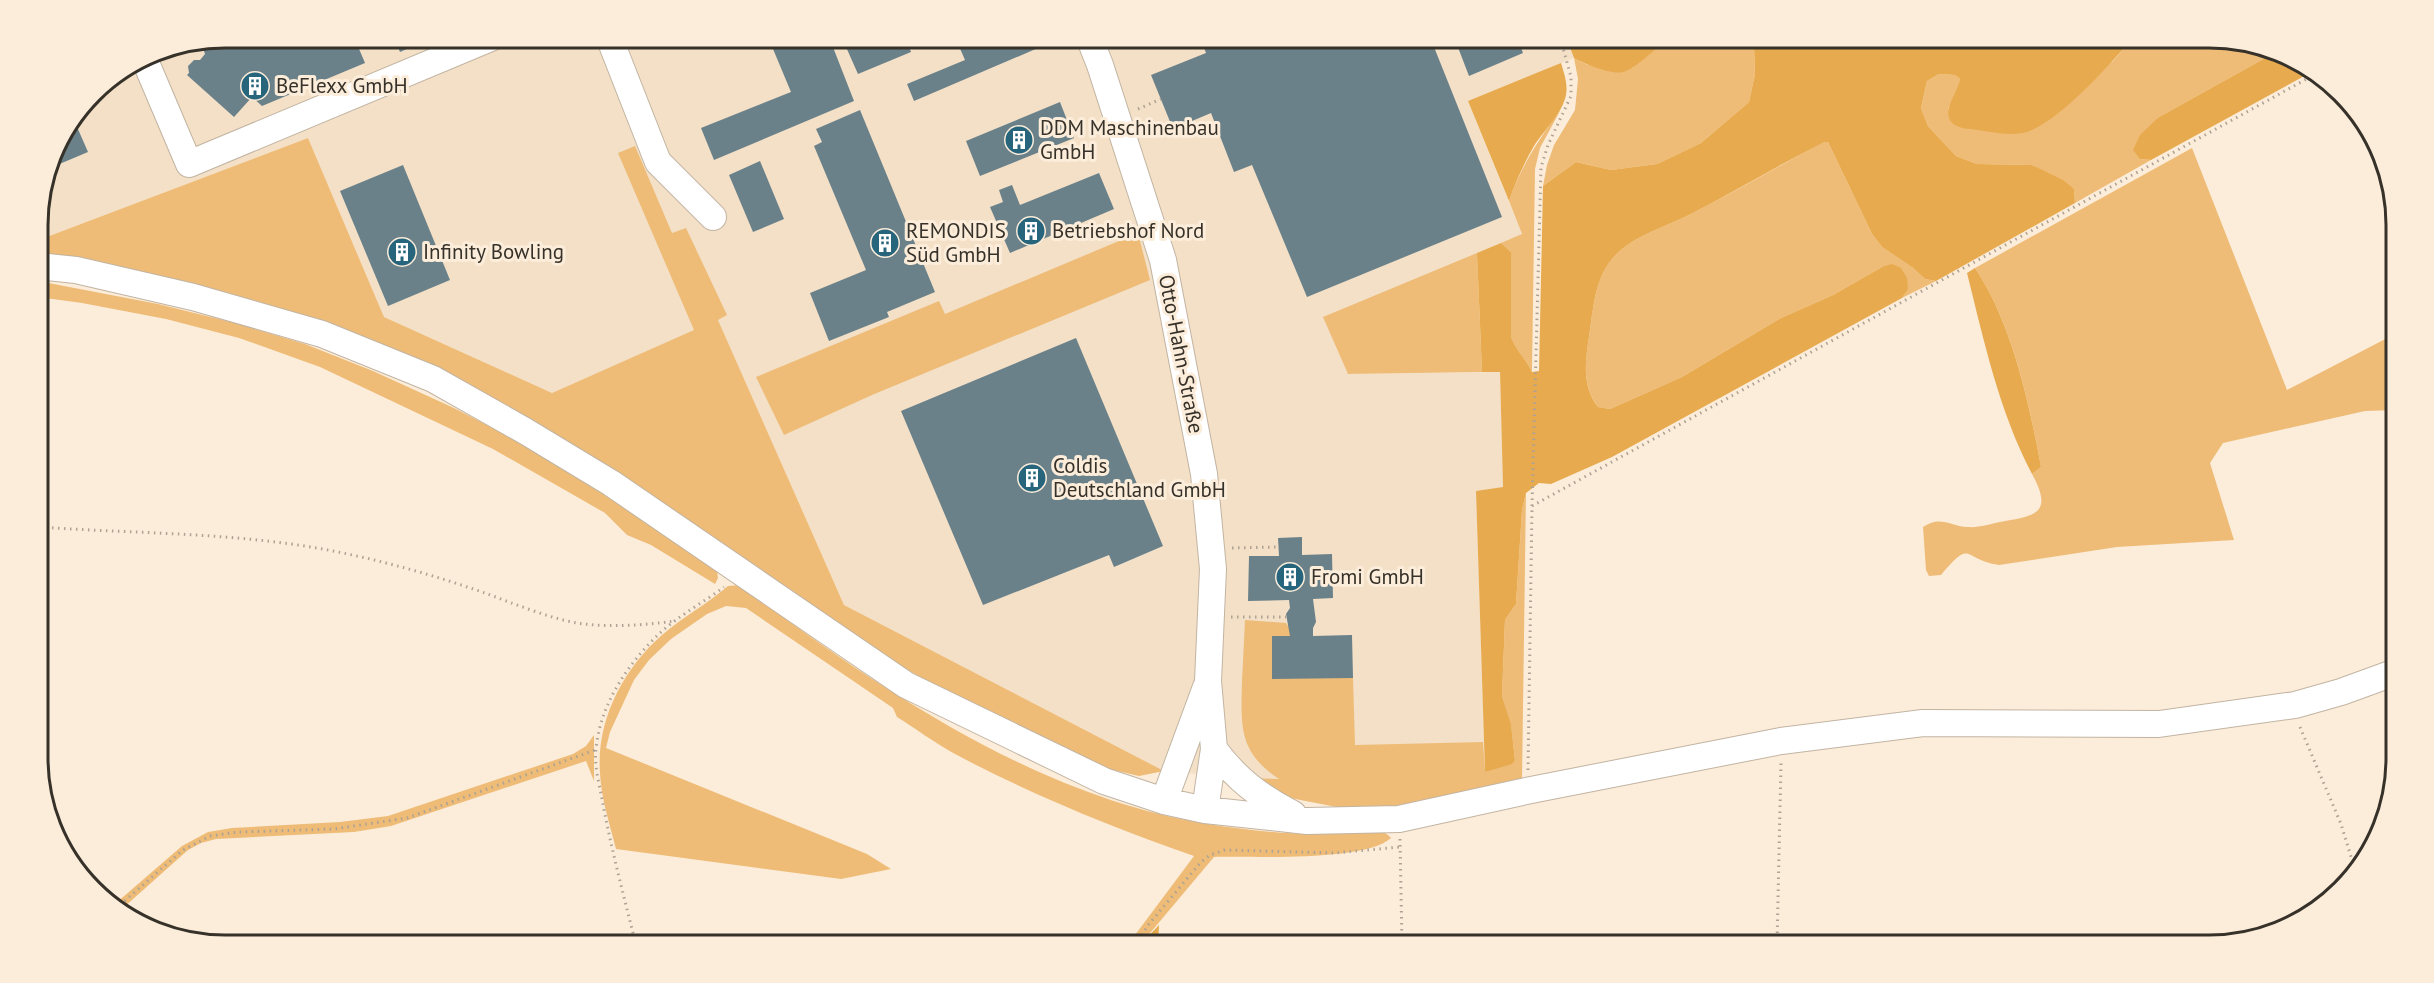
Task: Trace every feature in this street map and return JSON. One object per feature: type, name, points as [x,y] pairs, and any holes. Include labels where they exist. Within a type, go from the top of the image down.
[{"type":"street","points":[[147,66],[189,164],[469,48]]},
{"type":"street","points":[[613,48],[658,162],[713,217]]},
{"type":"street","name":"Otto-Hahn-Straße","points":[[1093,48],[1163,260],[1204,474],[1213,568],[1208,681]]},
{"type":"street","points":[[48,267],[76,270],[193,297],[322,334],[433,379],[611,483],[906,685],[1104,780],[1164,801],[1205,810],[1307,821],[1399,819],[1531,790],[1781,741],[1923,723],[2159,724],[2295,705],[2386,676]]},
{"type":"street","points":[[1164,801],[1208,681]]},
{"type":"street","points":[[1205,810],[1214,749],[1208,681]]},
{"type":"street","points":[[1214,749],[1229,769],[1265,800],[1307,821]]},
{"type":"path","points":[[1531,790],[1528,768],[1532,506],[1541,167],[1548,145],[1571,96],[1571,77],[1563,48]]},
{"type":"path","points":[[1532,506],[2308,78]]},
{"type":"path","points":[[48,527],[256,539],[333,551],[448,580],[576,623],[644,625],[676,621]]},
{"type":"path","points":[[1211,549],[1278,548]]},
{"type":"path","points":[[634,935],[608,831],[595,750],[603,716],[635,660],[662,631],[743,573]]},
{"type":"path","points":[[1211,616],[1286,617]]},
{"type":"path","points":[[2295,705],[2300,727],[2341,824],[2352,861]]},
{"type":"path","points":[[1777,935],[1781,741]]},
{"type":"path","points":[[123,902],[183,850],[210,836],[238,832],[334,829],[407,818],[595,750]]},
{"type":"path","points":[[1399,819],[1402,935]]},
{"type":"path","points":[[1142,935],[1210,855],[1225,850],[1335,853],[1400,847]]},
{"type":"shaded area","points":[[225,48],[1570,48],[1574,58],[1468,101],[1522,234],[1348,374],[1500,372],[1503,487],[1476,492],[1485,772],[1360,783],[1244,778],[1164,771],[844,605],[718,320],[552,393],[384,317],[308,138],[48,236],[48,214],[54,179],[66,147],[85,117],[108,92],[127,78],[168,57],[191,51]]},
{"type":"shaded area","points":[[1570,48],[1656,48],[1634,67],[1618,73],[1574,58]]},
{"type":"shaded area","points":[[1656,48],[1754,48],[1755,74],[1749,102],[1701,143],[1657,164],[1611,170],[1576,162],[1543,186],[1554,145],[1575,110],[1578,79],[1574,58],[1588,65],[1632,68]]},
{"type":"shaded area","points":[[1754,48],[2124,48],[2067,106],[2037,128],[2023,133],[2000,133],[1953,124],[1948,113],[1960,79],[1955,75],[1939,74],[1927,81],[1921,108],[1928,126],[1956,156],[1977,164],[2032,165],[2063,180],[2074,189],[2075,203],[1936,281],[1925,279],[1882,247],[1872,234],[1828,142],[1824,142],[1691,214],[1636,240],[1626,246],[1609,263],[1600,280],[1593,308],[1586,374],[1589,391],[1598,407],[1610,409],[1682,377],[1781,318],[1833,295],[1882,267],[1892,264],[1901,268],[1907,278],[1908,289],[1902,298],[1612,457],[1551,484],[1539,483],[1526,493],[1522,510],[1516,604],[1505,620],[1502,696],[1511,724],[1515,760],[1512,764],[1485,772],[1476,491],[1503,487],[1500,372],[1482,372],[1477,253],[1501,243],[1511,252],[1511,337],[1532,372],[1539,371],[1543,186],[1576,162],[1611,170],[1657,164],[1701,143],[1749,102],[1755,74]]},
{"type":"shaded area","points":[[2124,48],[2220,48],[2267,57],[2159,117],[2140,159],[2151,160],[2075,203],[2074,189],[2032,165],[1977,164],[1956,156],[1928,126],[1921,108],[1927,81],[1939,74],[1955,75],[1960,79],[1959,88],[1948,109],[2112,62]]},
{"type":"shaded area","points":[[2267,57],[2304,76],[2151,160],[2140,159],[2133,150],[2140,135],[2159,117]]},
{"type":"shaded area","points":[[1561,63],[1566,87],[1564,102],[1530,152],[1509,201],[1468,101]]},
{"type":"shaded area","points":[[1561,109],[1540,148],[1535,169],[1532,372],[1511,337],[1511,252],[1501,243],[1522,234],[1509,201],[1531,153]]},
{"type":"shaded area","points":[[308,138],[384,317],[552,393],[694,330],[618,153],[635,146],[672,233],[686,228],[727,315],[718,320],[844,605],[1164,771],[1139,776],[1109,769],[1025,731],[926,681],[846,632],[584,451],[481,394],[48,261],[48,236]]},
{"type":"shaded area","points":[[1823,142],[1828,142],[1872,234],[1882,247],[1925,279],[1936,281],[1902,298],[1908,288],[1882,267],[1833,295],[1781,318],[1682,377],[1610,409],[1598,407],[1589,390],[1586,365],[1597,289],[1609,263],[1626,246],[1636,240],[1708,205]]},
{"type":"shaded area","points":[[2192,148],[2287,390],[2386,339],[2386,410],[2365,411],[2223,443],[2210,463],[2234,540],[2117,547],[1999,565],[1964,554],[1951,563],[1941,575],[1929,576],[1926,570],[1923,527],[1940,521],[1968,527],[1984,526],[2023,518],[2037,511],[2041,505],[2038,487],[2032,474],[2041,467],[2025,390],[1999,313],[1975,268]]},
{"type":"shaded area","points":[[1138,233],[1150,280],[872,395],[784,435],[756,377],[939,301],[945,314]]},
{"type":"shaded area","points":[[1477,253],[1482,372],[1348,374],[1323,317]]},
{"type":"shaded area","points":[[1975,268],[1999,313],[2025,390],[2041,467],[2032,474],[2010,426],[1986,350],[1967,273]]},
{"type":"shaded area","points":[[48,283],[158,304],[235,323],[305,344],[373,371],[454,408],[535,450],[717,571],[718,578],[715,584],[651,545],[627,535],[605,513],[493,449],[320,367],[239,338],[166,319],[48,298]]},
{"type":"shaded area","points":[[1526,493],[1522,781],[1400,807],[1352,810],[1285,797],[1244,778],[1279,779],[1266,769],[1249,748],[1242,724],[1245,620],[1286,623],[1290,629],[1290,636],[1272,636],[1272,678],[1353,678],[1355,745],[1483,742],[1485,772],[1515,760],[1511,725],[1502,696],[1505,620],[1516,604],[1522,510]]},
{"type":"shaded area","points":[[740,585],[846,662],[961,733],[1082,790],[1144,810],[1208,824],[1293,833],[1327,834],[1375,830],[1391,838],[1377,846],[1334,854],[1214,857],[1148,935],[1135,935],[1194,856],[1073,810],[955,754],[897,717],[893,708],[746,608],[726,606],[707,614],[671,639],[649,660],[634,680],[610,732],[606,748],[867,854],[891,869],[841,879],[616,849],[604,802],[600,773],[603,734],[615,697],[635,664],[662,635],[728,586]]},
{"type":"shaded area","points":[[594,735],[594,781],[586,761],[391,826],[354,832],[216,839],[188,850],[127,905],[120,900],[182,846],[208,832],[232,828],[340,822],[388,816],[573,754],[586,746]]},
{"type":"shaded area","points":[[1159,925],[1158,935],[1150,935]]},
{"type":"building","name":"BeFlexx GmbH","points":[[225,48],[359,48],[365,63],[262,106],[252,97],[234,117],[187,75],[188,66],[194,60],[200,60],[205,54],[204,50]]},
{"type":"building","points":[[773,48],[833,48],[854,101],[714,160],[701,128],[791,92]]},
{"type":"building","points":[[846,48],[910,48],[911,52],[858,74]]},
{"type":"building","points":[[960,48],[1038,48],[914,101],[907,84],[965,60]]},
{"type":"building","points":[[1204,48],[1434,48],[1502,217],[1307,297],[1252,165],[1234,172],[1211,113],[1173,129],[1151,75],[1206,53]]},
{"type":"building","points":[[1458,48],[1521,48],[1523,53],[1469,76]]},
{"type":"building","name":"DDM Maschinenbau GmbH","points":[[1060,102],[1074,138],[980,176],[966,141]]},
{"type":"building","name":"REMONDIS Süd GmbH","points":[[860,110],[935,292],[887,312],[889,317],[829,341],[810,293],[866,270],[814,146],[822,142],[816,129]]},
{"type":"building","points":[[78,128],[88,152],[60,164],[66,147]]},
{"type":"building","points":[[760,161],[784,219],[753,232],[729,175]]},
{"type":"building","name":"Infinity Bowling","points":[[403,165],[450,280],[388,306],[340,191]]},
{"type":"building","name":"Betriebshof Nord","points":[[1099,173],[1114,209],[1010,253],[990,207],[1003,202],[999,190],[1012,185],[1020,205]]},
{"type":"building","name":"Coldis Deutschland GmbH","points":[[1076,338],[1163,546],[1114,567],[1109,555],[983,605],[901,411]]},
{"type":"building","points":[[1302,537],[1302,555],[1332,554],[1333,598],[1313,599],[1316,622],[1313,636],[1352,635],[1353,678],[1272,679],[1272,636],[1290,636],[1286,614],[1290,608],[1289,600],[1248,601],[1249,556],[1279,556],[1278,538]]},
{"type":"place","name":"BeFlexx GmbH","points":[[255,86]]},
{"type":"place","name":"DDM Maschinenbau GmbH","points":[[1019,140]]},
{"type":"place","name":"Betriebshof Nord","points":[[1031,231]]},
{"type":"place","name":"REMONDIS Süd GmbH","points":[[885,243]]},
{"type":"place","name":"Infinity Bowling","points":[[402,252]]},
{"type":"place","name":"Coldis Deutschland GmbH","points":[[1032,478]]},
{"type":"place","name":"Fromi GmbH","points":[[1290,577]]}]
